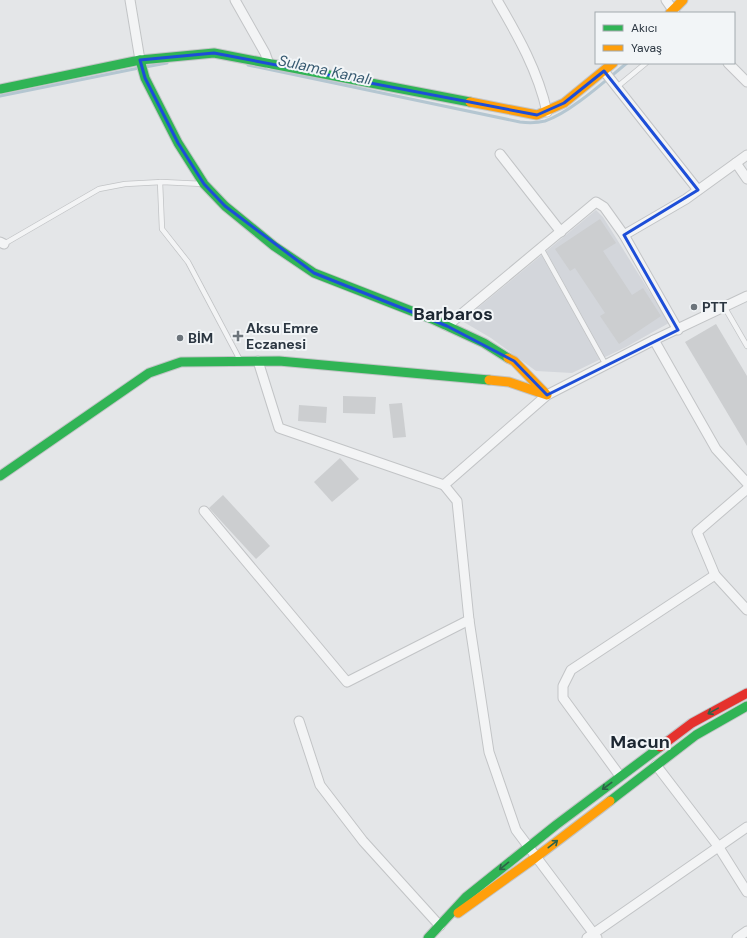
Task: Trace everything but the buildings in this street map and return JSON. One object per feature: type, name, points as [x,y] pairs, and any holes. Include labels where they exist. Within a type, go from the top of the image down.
[{"type":"street","points":[[235,0],[265,53],[268,64]]},
{"type":"street","points":[[497,0],[530,59],[543,90],[547,112]]},
{"type":"street","points":[[666,0],[673,12],[683,0]]},
{"type":"street","points":[[131,1],[141,63],[145,78],[178,143],[204,184],[224,206],[274,246],[314,273],[447,326],[484,343],[514,361],[548,395]]},
{"type":"street","points":[[0,89],[141,63],[214,53],[537,115],[547,112],[564,103],[605,73],[613,64]]},
{"type":"street","points":[[729,64],[747,82]]},
{"type":"street","points":[[605,73],[698,190]]},
{"type":"street","points":[[500,154],[561,232]]},
{"type":"street","points":[[624,235],[698,190],[747,155]]},
{"type":"street","points":[[736,163],[747,179]]},
{"type":"street","points":[[447,326],[596,202],[604,207],[624,235],[678,330]]},
{"type":"street","points":[[444,485],[548,395],[654,340],[725,308],[747,296]]},
{"type":"street","points":[[654,340],[716,449],[747,483]]},
{"type":"street","points":[[258,361],[280,428],[444,485],[457,501],[469,620],[489,752],[516,830],[527,848],[593,936],[718,846],[747,827]]},
{"type":"street","points":[[0,476],[149,373],[181,362],[279,361],[509,382],[548,395]]},
{"type":"street","points":[[747,489],[696,532],[715,575],[747,610]]},
{"type":"street","points":[[204,511],[347,682],[469,620]]},
{"type":"street","points":[[620,776],[563,698],[564,680],[571,670],[715,575]]},
{"type":"street","points":[[428,938],[466,897],[620,776],[692,723],[747,693]]},
{"type":"street","points":[[441,925],[535,858],[696,734],[747,706]]},
{"type":"street","points":[[299,721],[320,785],[363,842],[441,925]]},
{"type":"street","points":[[656,765],[718,846],[747,892]]},
{"type":"street","points":[[737,938],[747,931]]},
{"type":"lane","points":[[615,85],[645,64]]},
{"type":"lane","points":[[2,243],[99,189],[125,184],[160,182],[204,184]]},
{"type":"lane","points":[[160,182],[162,229],[188,262],[241,362]]},
{"type":"lane","points":[[541,248],[606,365]]},
{"type":"lane","points":[[725,308],[747,346]]},
{"type":"highlighted area","points":[[214,53],[537,115],[564,103],[604,71],[698,190],[624,235],[678,330],[547,395],[514,361],[447,326],[314,273],[225,206],[204,184],[178,143],[145,78],[140,60]]},
{"type":"shaded area","points":[[596,210],[603,217],[669,323],[626,347],[572,373],[536,371],[491,338],[462,321]]},
{"type":"waterway","name":"Sulama Kanalı","points":[[145,67],[167,63]]},
{"type":"waterway","name":"Sulama Kanalı","points":[[248,65],[529,123],[545,121],[565,111],[588,95],[626,64]]},
{"type":"waterway","name":"Sulama Kanalı","points":[[0,96],[139,68]]},
{"type":"traffic: fast","points":[[0,89],[140,60],[214,53],[470,102]]},
{"type":"traffic: fast","points":[[140,60],[145,78],[178,143],[204,184],[225,206],[274,246],[314,273],[432,319],[484,343],[508,358]]},
{"type":"traffic: fast","points":[[0,476],[149,373],[181,362],[279,361],[489,380]]},
{"type":"traffic: fast","points":[[610,801],[696,735],[747,706]]},
{"type":"traffic: fast","points":[[428,938],[466,897],[556,825],[660,747]]},
{"type":"traffic: slow","points":[[671,12],[683,0]]},
{"type":"traffic: slow","points":[[470,102],[537,115],[564,103],[612,64]]},
{"type":"traffic: slow","points":[[508,358],[514,361],[545,393]]},
{"type":"traffic: slow","points":[[489,380],[509,382],[547,395]]},
{"type":"traffic: slow","points":[[458,913],[535,858],[610,801]]},
{"type":"traffic: jam","points":[[660,747],[692,723],[747,693]]},
{"type":"place","name":"PTT","points":[[694,307]]},
{"type":"place","name":"Aksu Emre Eczanesi","points":[[238,336]]},
{"type":"place","name":"BİM","points":[[180,338]]},
{"type":"district","name":"Barbaros","points":[[453,314]]},
{"type":"district","name":"Macun","points":[[640,742]]}]
